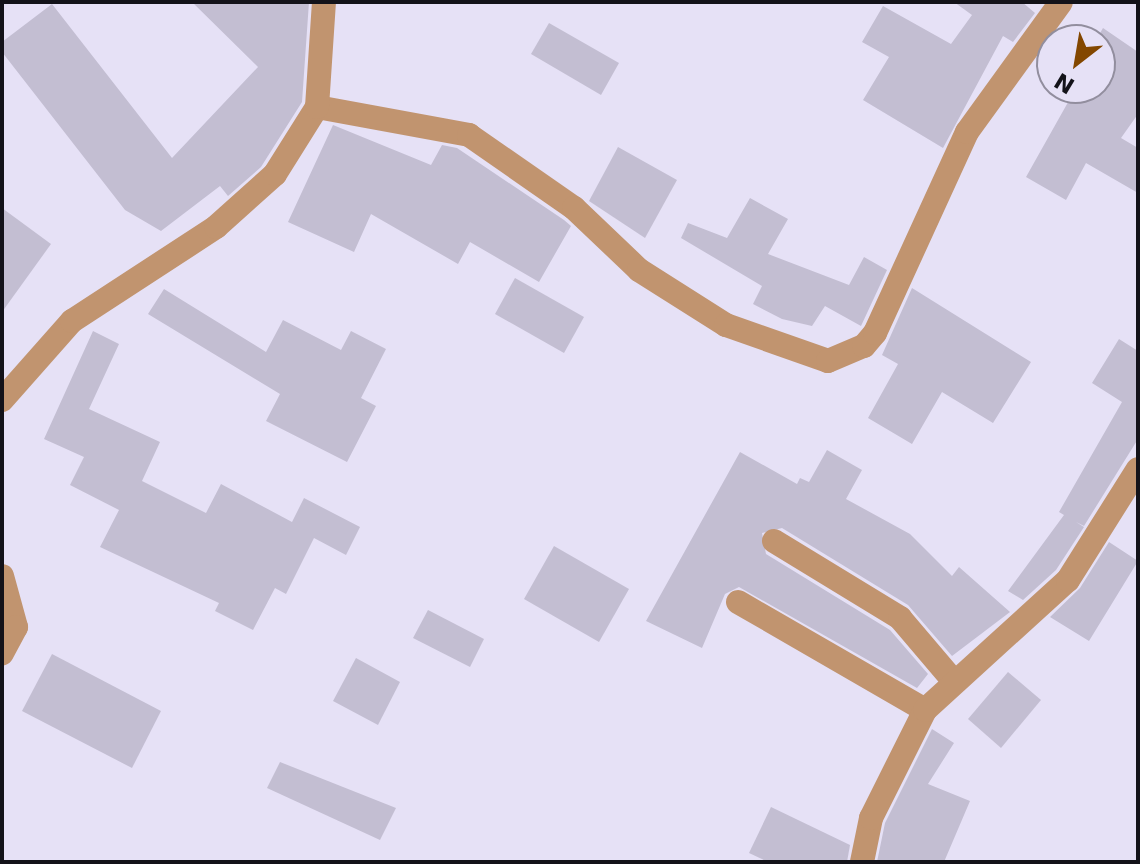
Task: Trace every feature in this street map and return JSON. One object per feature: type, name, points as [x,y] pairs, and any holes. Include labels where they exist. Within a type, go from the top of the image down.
[{"type":"street","points":[[2,400],[72,321],[216,227],[275,174],[317,107],[324,2]]},
{"type":"street","points":[[317,107],[469,135],[523,168],[639,270],[688,302],[726,325],[828,361],[864,346],[875,333],[967,132],[1061,2]]},
{"type":"street","points":[[862,862],[871,818],[925,710],[952,679],[1068,580],[1138,469]]},
{"type":"street","points":[[774,541],[900,618],[952,679]]},
{"type":"street","points":[[2,576],[16,627],[2,653]]},
{"type":"street","points":[[738,602],[925,710]]},
{"type":"building","points":[[192,2],[309,2],[302,102],[261,167],[228,196],[220,186],[161,231],[125,210],[2,52],[2,42],[52,4],[172,158],[258,67]]},
{"type":"building","points":[[954,2],[1022,2],[1035,13],[1013,42],[1003,36],[943,148],[863,100],[889,57],[862,42],[883,6],[951,44],[972,15]]},
{"type":"building","points":[[549,23],[619,63],[601,95],[531,54]]},
{"type":"building","points":[[1116,37],[1138,52],[1138,114],[1121,138],[1138,148],[1138,193],[1086,163],[1066,200],[1026,177],[1067,104],[1116,104]]},
{"type":"building","points":[[333,125],[431,165],[442,145],[457,148],[564,220],[571,226],[539,282],[470,242],[458,264],[371,214],[354,252],[288,222]]},
{"type":"building","points":[[618,147],[677,180],[645,238],[589,201]]},
{"type":"building","points":[[750,198],[788,219],[768,254],[849,285],[864,257],[887,270],[861,326],[825,306],[812,326],[782,319],[753,304],[762,286],[681,238],[688,223],[727,238]]},
{"type":"building","points":[[2,208],[51,244],[2,312]]},
{"type":"building","points":[[515,278],[584,317],[564,353],[495,314]]},
{"type":"building","points":[[912,288],[1031,362],[993,423],[942,392],[912,444],[868,418],[898,364],[882,355]]},
{"type":"building","points":[[164,289],[266,352],[283,320],[341,350],[351,331],[386,349],[361,398],[376,406],[347,462],[266,421],[280,394],[148,314]]},
{"type":"building","points":[[93,331],[119,344],[89,409],[160,442],[142,481],[206,513],[221,484],[292,522],[304,498],[360,527],[346,555],[314,538],[286,594],[275,588],[253,630],[215,611],[219,603],[100,547],[119,510],[70,485],[84,457],[44,439]]},
{"type":"building","points":[[1119,339],[1138,351],[1138,439],[1084,526],[1076,522],[1084,527],[1056,570],[1023,600],[1008,591],[1064,515],[1059,512],[1122,402],[1092,383]]},
{"type":"building","points":[[827,450],[862,470],[846,499],[910,534],[952,576],[959,567],[1010,612],[952,656],[908,605],[782,528],[762,533],[766,554],[890,630],[928,674],[917,688],[739,587],[725,594],[702,648],[646,621],[740,452],[797,484],[800,478],[809,482]]},
{"type":"building","points":[[1109,542],[1138,561],[1089,641],[1050,617],[1080,588]]},
{"type":"building","points":[[554,546],[629,589],[599,642],[524,599]]},
{"type":"building","points":[[428,610],[484,639],[470,667],[413,638]]},
{"type":"building","points":[[52,654],[161,711],[132,768],[22,711]]},
{"type":"building","points":[[356,658],[400,682],[378,725],[333,701]]},
{"type":"building","points":[[1008,672],[1041,700],[1001,748],[968,719]]},
{"type":"building","points":[[932,729],[954,743],[928,784],[970,801],[944,862],[877,862],[885,823]]},
{"type":"building","points":[[280,762],[396,808],[380,840],[267,788]]},
{"type":"building","points":[[771,807],[850,845],[847,862],[768,862],[749,853]]}]
